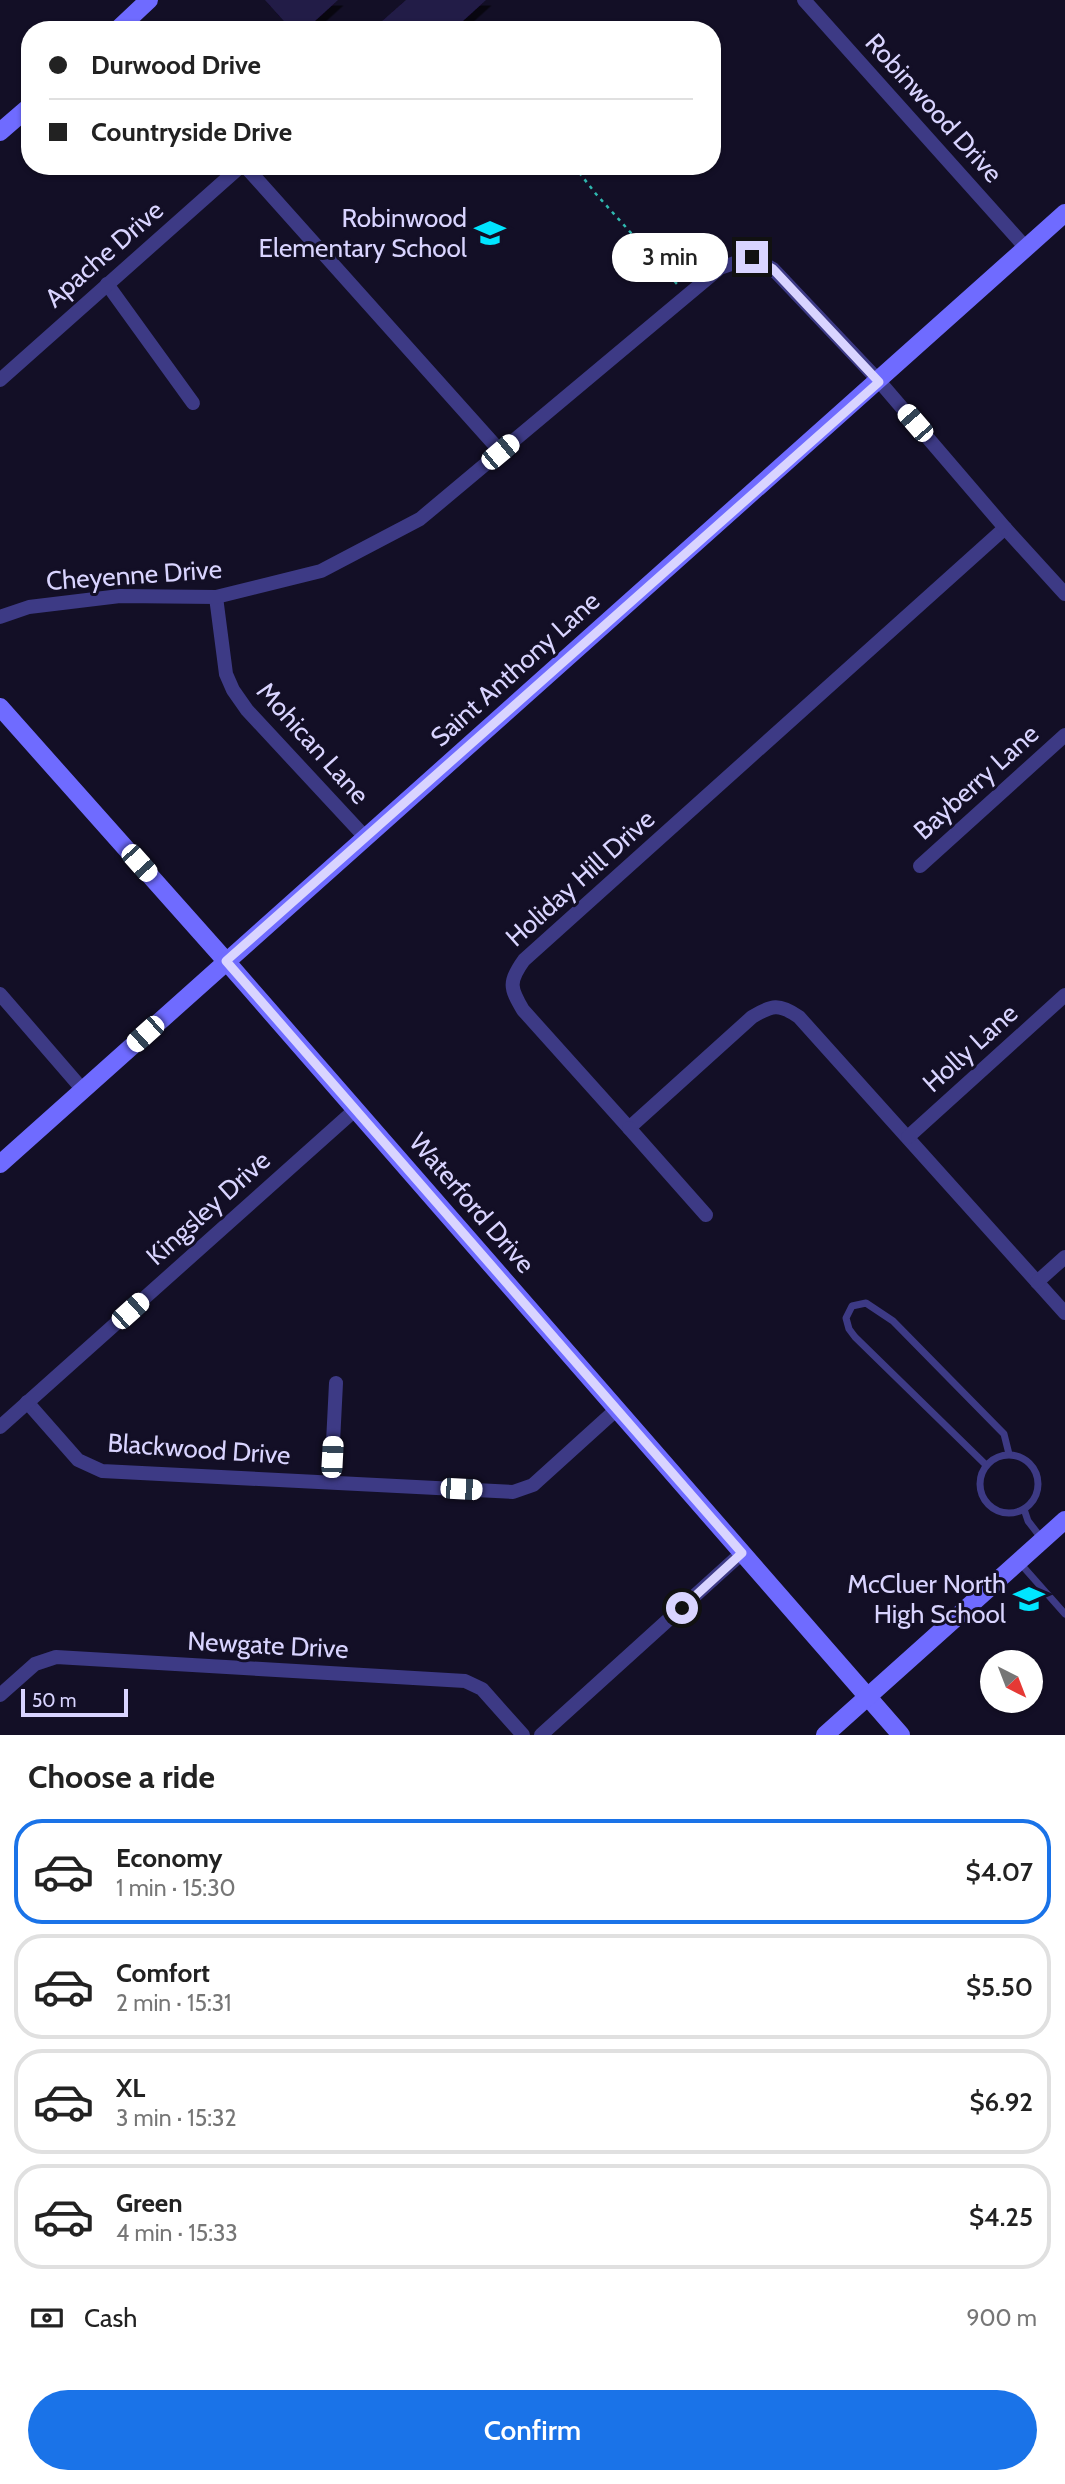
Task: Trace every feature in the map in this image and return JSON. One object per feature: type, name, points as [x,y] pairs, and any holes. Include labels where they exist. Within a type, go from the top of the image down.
[{"type":"street","points":[[128,21],[149,0]]},
{"type":"street","name":"Robinwood Drive","points":[[804,0],[1026,248]]},
{"type":"street","points":[[0,132],[21,114]]},
{"type":"street","name":"Apache Drive","points":[[0,380],[233,175]]},
{"type":"street","points":[[251,175],[500,452]]},
{"type":"street","name":"Saint Anthony Lane","points":[[0,1164],[879,382],[1065,213]]},
{"type":"street","name":"Cheyenne Drive","points":[[0,617],[29,607],[120,596],[216,597],[332,565],[420,519],[720,268],[752,257],[773,269],[879,382]]},
{"type":"street","points":[[107,284],[193,403]]},
{"type":"street","points":[[879,382],[1065,593]]},
{"type":"street","name":"Holiday Hill Drive","points":[[706,1214],[523,1010],[512,991],[513,974],[524,960],[1005,528]]},
{"type":"street","name":"Mohican Lane","points":[[216,597],[226,674],[233,690],[247,710],[365,837]]},
{"type":"street","name":"Waterford Drive","points":[[0,708],[356,1109],[901,1735]]},
{"type":"street","name":"Bayberry Lane","points":[[920,866],[1065,735]]},
{"type":"street","points":[[0,994],[83,1090]]},
{"type":"street","name":"Holly Lane","points":[[908,1137],[1065,995]]},
{"type":"street","points":[[629,1128],[752,1017],[769,1007],[786,1007],[799,1017],[1065,1313]]},
{"type":"street","name":"Kingsley Drive","points":[[0,1426],[356,1109]]},
{"type":"street","points":[[1037,1282],[1065,1257]]},
{"type":"street","points":[[331,1482],[336,1383]]},
{"type":"street","name":"Blackwood Drive","points":[[27,1402],[78,1460],[102,1471],[513,1492],[533,1485],[617,1409]]},
{"type":"street","points":[[825,1735],[1065,1520]]},
{"type":"street","points":[[541,1735],[742,1553]]},
{"type":"street","name":"Newgate Drive","points":[[0,1695],[35,1664],[56,1657],[465,1681],[482,1689],[523,1735]]},
{"type":"lane","points":[[986,1465],[855,1337],[846,1318],[852,1306],[866,1303],[893,1321],[1004,1434],[1009,1454]]},
{"type":"lane","points":[[1009,1454],[1025,1459],[1032,1465],[1038,1484],[1036,1493],[1024,1508],[1006,1513],[989,1505],[979,1489],[979,1479],[986,1465],[996,1457],[1009,1454]]},
{"type":"lane","points":[[1024,1508],[1028,1521],[1043,1540]]},
{"type":"lane","points":[[1018,1562],[1065,1614]]},
{"type":"path","points":[[581,175],[687,295]]},
{"type":"building","points":[[265,0],[338,0],[315,21],[284,21]]},
{"type":"building","points":[[406,0],[486,0],[463,21],[382,21]]},
{"type":"place","name":"Robinwood Elementary School","points":[[490,233]]},
{"type":"place","name":"McCluer North High School","points":[[1029,1599]]},
{"type":"route","points":[[682,1608],[742,1553],[226,961],[879,382],[773,269],[752,257]]}]
